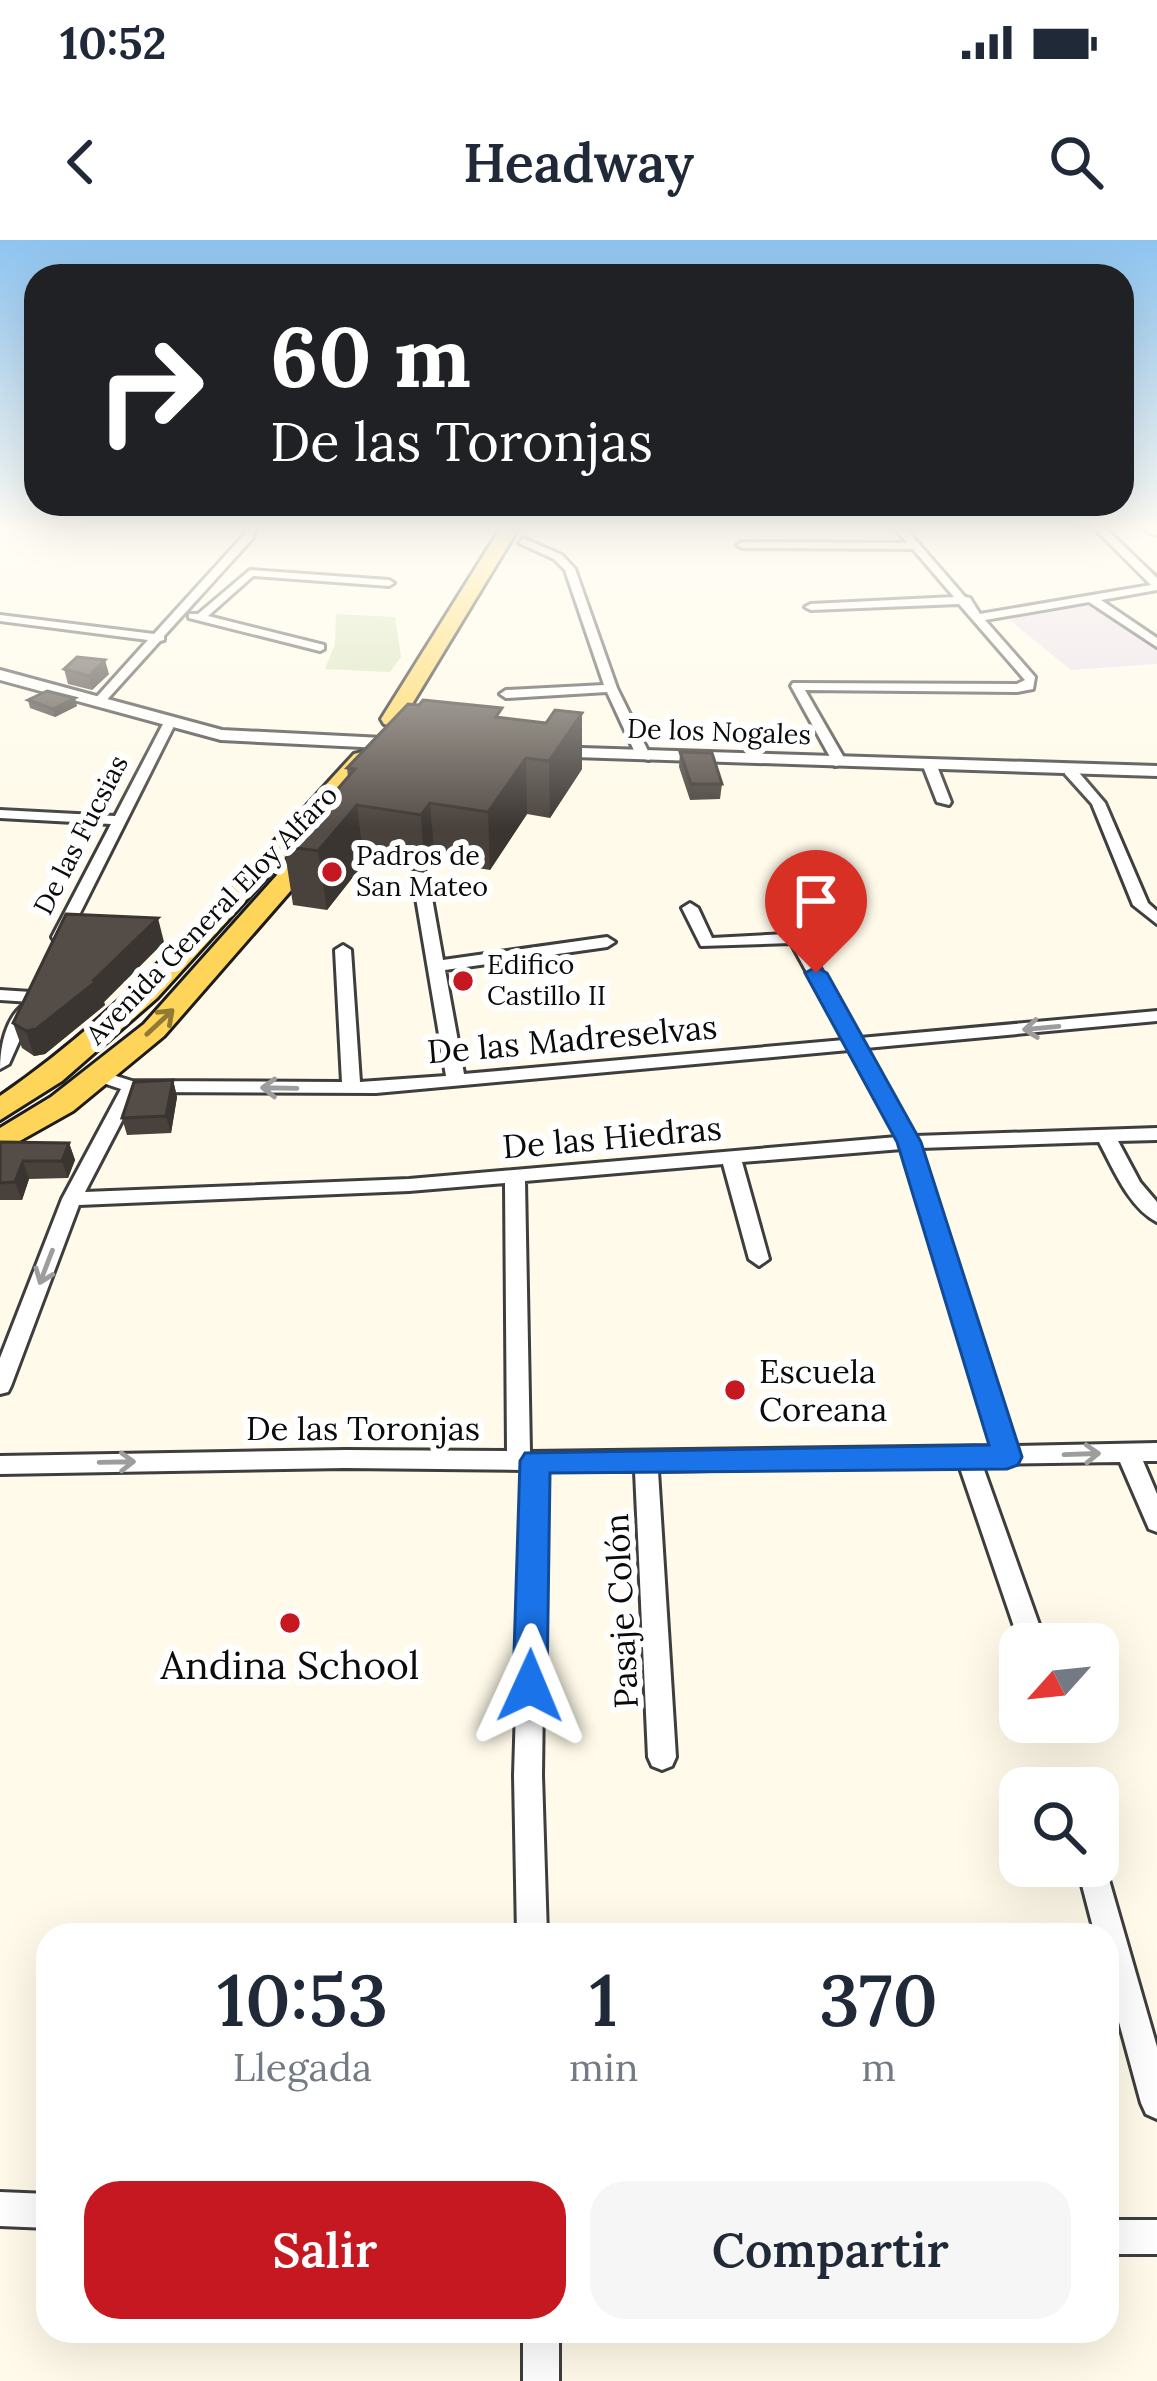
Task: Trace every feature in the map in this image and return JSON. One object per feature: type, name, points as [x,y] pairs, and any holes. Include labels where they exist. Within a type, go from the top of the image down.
[{"type":"main road","points":[[392,718],[454,629]]},
{"type":"main road","points":[[443,679],[470,629]]},
{"type":"main road","name":"Avenida General Eloy Alfaro","points":[[0,1110],[40,1085],[118,1021],[374,762],[178,1006],[62,1104],[0,1142]]},
{"type":"street","points":[[87,629],[160,638]]},
{"type":"street","points":[[98,700],[168,629]]},
{"type":"street","points":[[248,629],[320,647]]},
{"type":"street","points":[[590,629],[611,688],[644,757]]},
{"type":"street","points":[[840,763],[797,689],[812,684],[1029,686],[1031,680],[990,629]]},
{"type":"street","points":[[0,675],[221,735],[421,745]]},
{"type":"street","points":[[506,694],[611,688]]},
{"type":"street","name":"De las Fucsias","points":[[50,958],[169,724]]},
{"type":"street","name":"De los Nogales","points":[[528,751],[1157,771]]},
{"type":"street","points":[[930,766],[944,802]]},
{"type":"street","points":[[1070,771],[1097,803],[1141,905],[1157,919]]},
{"type":"street","points":[[0,814],[117,820]]},
{"type":"street","points":[[424,898],[456,1079]]},
{"type":"street","points":[[690,908],[707,943],[791,929],[909,1142],[1007,1457]]},
{"type":"street","points":[[436,966],[607,942]]},
{"type":"street","points":[[343,950],[351,1089]]},
{"type":"street","points":[[40,977],[1,1063],[40,1085]]},
{"type":"street","points":[[0,995],[31,997]]},
{"type":"street","name":"De las Madreselvas","points":[[97,1075],[131,1086],[351,1089],[1157,1016]]},
{"type":"street","points":[[0,1386],[72,1199],[131,1086]]},
{"type":"street","name":"De las Hiedras","points":[[72,1199],[515,1176],[909,1142],[1157,1134]]},
{"type":"street","points":[[1105,1136],[1132,1185],[1157,1215]]},
{"type":"street","points":[[731,1157],[759,1259]]},
{"type":"street","points":[[515,1176],[527,1461],[532,1923]]},
{"type":"street","name":"De las Toronjas","points":[[0,1465],[646,1462],[1157,1452]]},
{"type":"street","points":[[1128,1453],[1157,1522]]},
{"type":"street","points":[[968,1457],[1026,1623]]},
{"type":"street","name":"Pasaje Colón","points":[[646,1462],[662,1757]]},
{"type":"street","points":[[1097,1887],[1107,1923]]},
{"type":"street","points":[[1119,1967],[1157,2103]]},
{"type":"street","points":[[0,2209],[36,2210]]},
{"type":"street","points":[[1119,2237],[1157,2237]]},
{"type":"street","points":[[541,2343],[541,2381]]},
{"type":"shaded area","points":[[1021,629],[1126,629],[1157,650],[1157,664],[1071,670]]},
{"type":"green space","points":[[336,629],[397,629],[401,657],[390,672],[325,669]]},
{"type":"building","points":[[77,657],[105,660],[89,676],[64,669]]},
{"type":"building","points":[[47,691],[75,698],[53,709],[28,700]]},
{"type":"building","points":[[423,700],[502,708],[496,717],[546,723],[555,710],[582,713],[549,761],[526,758],[488,812],[430,803],[421,815],[357,805],[318,851],[284,846],[313,804],[323,806],[355,769],[347,768],[408,704],[419,705]]},
{"type":"building","points":[[680,752],[712,753],[722,784],[691,784]]},
{"type":"building","points":[[66,914],[158,918],[94,980],[98,980],[36,1029],[26,1031],[13,1023]]},
{"type":"building","points":[[173,1080],[166,1116],[122,1118],[134,1082]]},
{"type":"building","points":[[0,1142],[69,1143],[62,1161],[23,1161],[15,1182],[0,1183]]},
{"type":"place","name":"Padros de San Mateo","points":[[332,872]]},
{"type":"place","name":"Edifico Castillo II","points":[[463,981]]},
{"type":"place","name":"Escuela Coreana","points":[[735,1390]]},
{"type":"place","name":"Andina School","points":[[290,1623]]},
{"type":"route","points":[[530,1686],[536,1461],[1007,1457],[909,1142],[816,973]]}]
